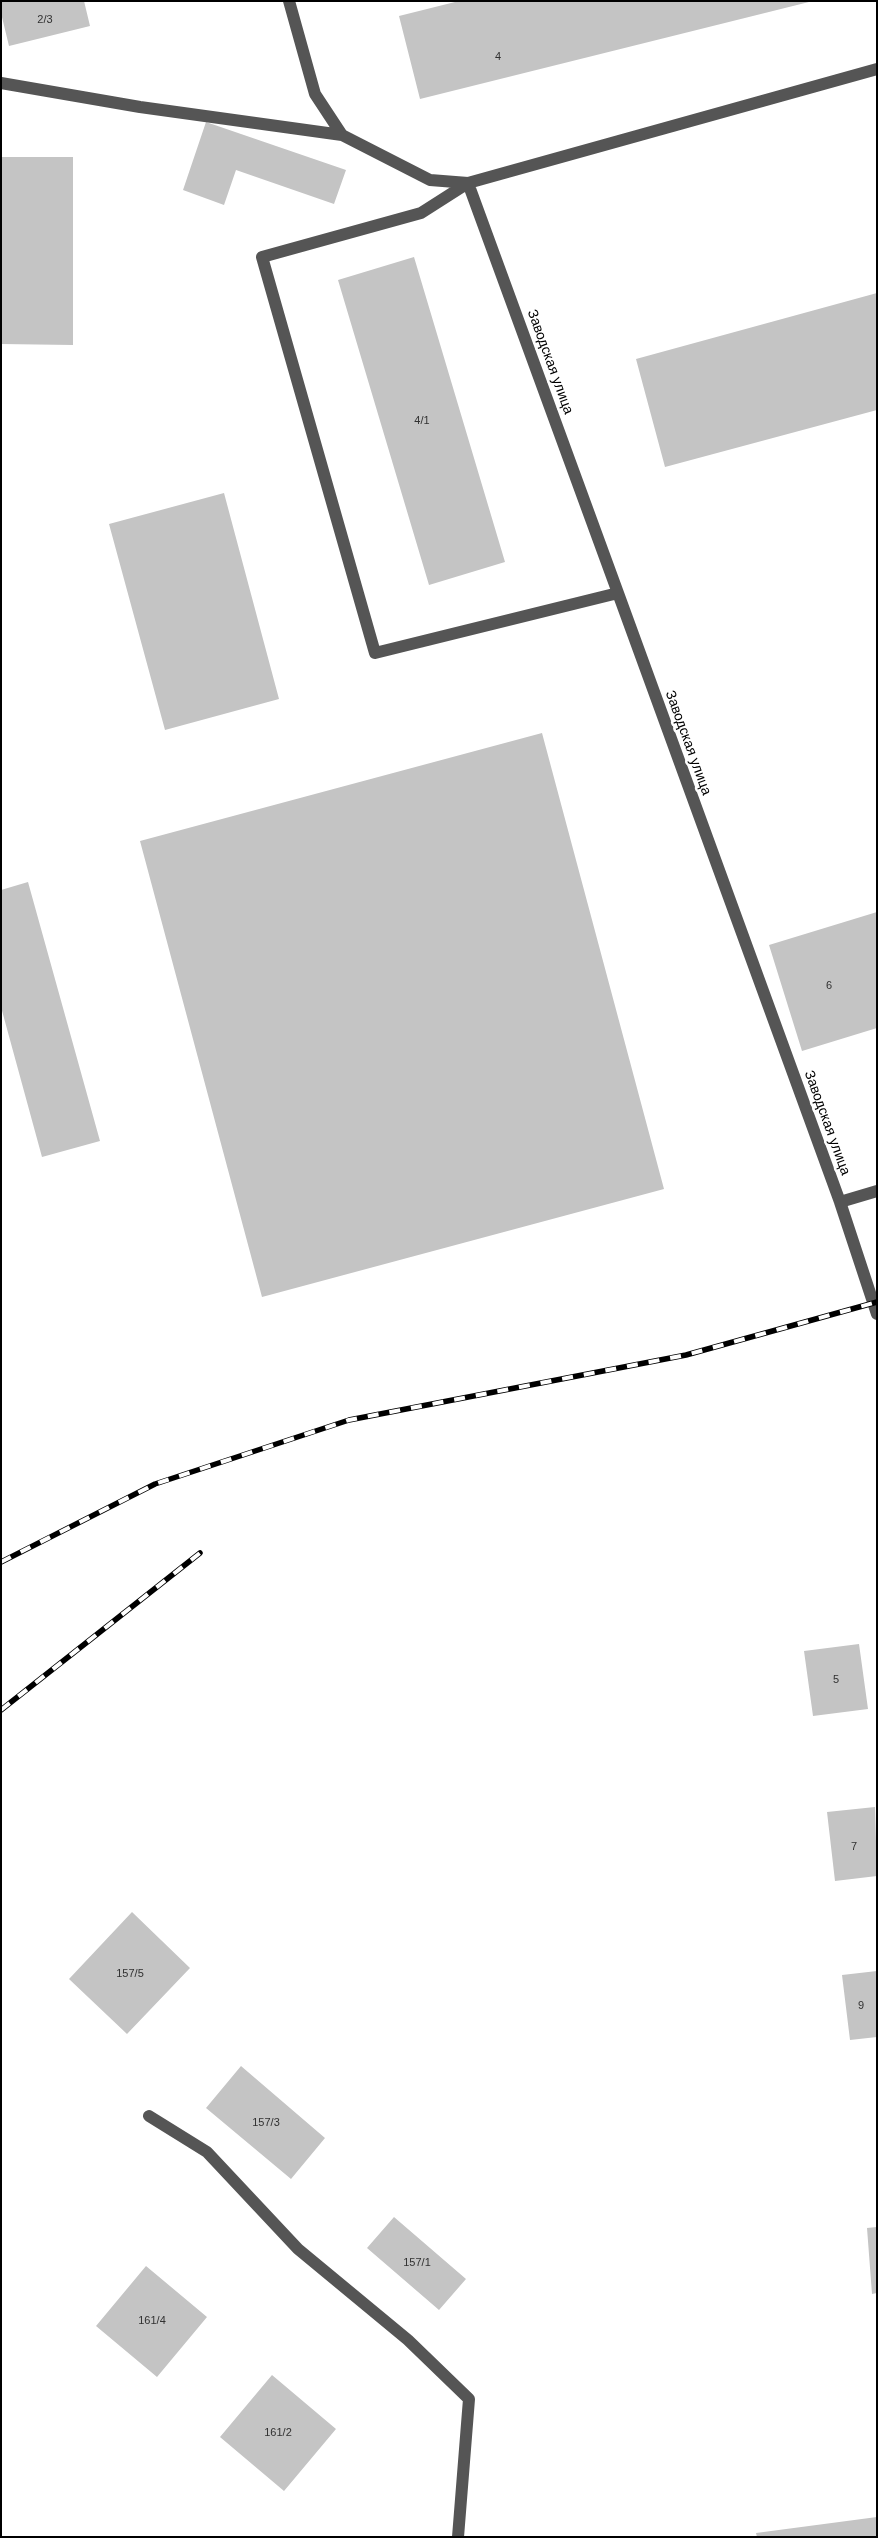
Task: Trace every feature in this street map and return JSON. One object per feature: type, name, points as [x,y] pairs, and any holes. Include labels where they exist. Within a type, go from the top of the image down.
[{"type":"street","points":[[289,1],[315,94],[342,135]]},
{"type":"street","points":[[618,593],[374,653],[262,257],[421,213],[468,183],[877,69]]},
{"type":"street","points":[[1,83],[140,107],[342,135],[430,180],[468,183]]},
{"type":"street","name":"Заводская улица","points":[[468,183],[840,1202],[877,1314]]},
{"type":"street","points":[[840,1202],[877,1191]]},
{"type":"street","points":[[149,2116],[207,2152],[298,2249],[408,2340],[469,2399],[458,2537]]},
{"type":"building","points":[[1,1],[84,1],[90,26],[9,46],[1,13]]},
{"type":"building","points":[[459,1],[809,2],[420,99],[399,16]]},
{"type":"building","points":[[206,122],[346,170],[334,204],[236,170],[224,205],[183,190]]},
{"type":"building","points":[[1,157],[73,157],[73,345],[1,344]]},
{"type":"building","points":[[414,257],[505,562],[429,585],[338,280]]},
{"type":"building","points":[[877,293],[877,410],[665,467],[636,359]]},
{"type":"building","points":[[224,493],[279,699],[165,730],[109,524]]},
{"type":"building","points":[[542,733],[664,1189],[262,1297],[140,841]]},
{"type":"building","points":[[28,882],[100,1141],[42,1157],[1,1007],[1,890]]},
{"type":"building","points":[[877,912],[877,1028],[802,1051],[769,945]]},
{"type":"building","points":[[859,1644],[868,1709],[813,1716],[804,1651]]},
{"type":"building","points":[[875,1807],[877,1876],[835,1881],[827,1812]]},
{"type":"building","points":[[132,1912],[190,1968],[127,2034],[69,1979]]},
{"type":"building","points":[[877,1971],[877,2037],[850,2040],[842,1975]]},
{"type":"building","points":[[241,2066],[325,2138],[291,2179],[206,2108]]},
{"type":"building","points":[[394,2217],[466,2279],[439,2310],[367,2248]]},
{"type":"building","points":[[877,2227],[877,2293],[872,2294],[867,2228]]},
{"type":"building","points":[[146,2266],[207,2317],[157,2377],[96,2326]]},
{"type":"building","points":[[272,2375],[336,2429],[284,2491],[220,2437]]},
{"type":"building","points":[[877,2517],[877,2537],[757,2537],[756,2533]]},
{"type":"railway","points":[[1,1562],[155,1484],[349,1420],[686,1355],[877,1302]]},
{"type":"railway","points":[[1,1710],[200,1553]]}]
